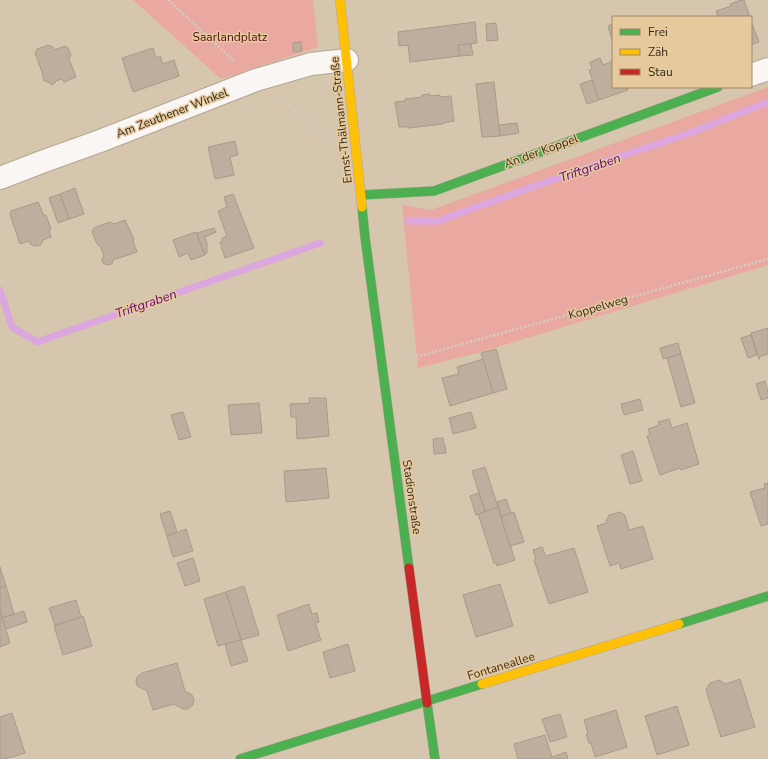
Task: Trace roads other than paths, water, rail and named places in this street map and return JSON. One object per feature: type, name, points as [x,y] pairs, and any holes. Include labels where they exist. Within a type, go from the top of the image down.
[{"type":"street","name":"Ernst-Thälmann-Straße","points":[[340,0],[365,238]]},
{"type":"street","name":"Am Zeuthener Winkel","points":[[0,178],[256,80],[311,64],[347,60]]},
{"type":"street","points":[[752,75],[768,69]]},
{"type":"street","name":"An der Koppel","points":[[360,195],[434,191],[715,88]]},
{"type":"street","name":"Stadionstraße","points":[[365,238],[435,759]]},
{"type":"street","name":"Fontaneallee","points":[[240,759],[768,596]]},
{"type":"waterway","name":"Triftgraben","points":[[409,221],[438,221],[588,167],[690,133],[768,102]]},
{"type":"waterway","name":"Triftgraben","points":[[0,290],[12,327],[37,342],[320,243]]},
{"type":"park label","name":"Saarlandplatz","points":[[230,37]]}]
